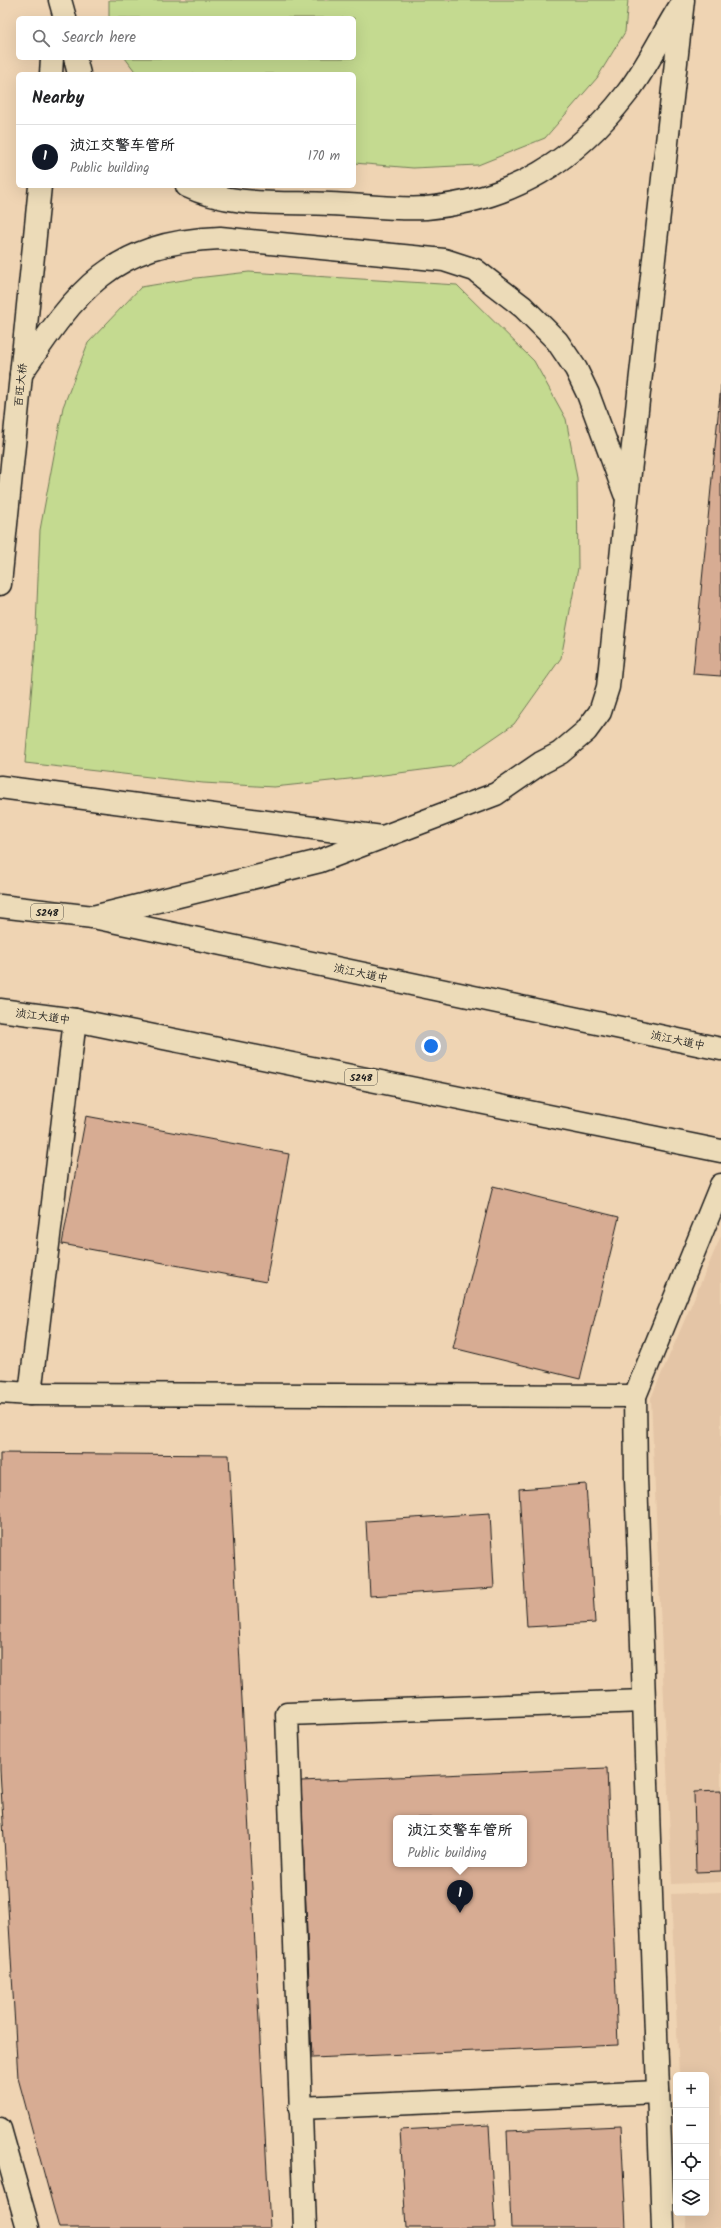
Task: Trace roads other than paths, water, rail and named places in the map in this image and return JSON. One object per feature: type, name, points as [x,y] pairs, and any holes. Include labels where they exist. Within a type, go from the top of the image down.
[{"type":"main road","points":[[56,16],[59,0]]},
{"type":"main road","points":[[59,0],[64,16]]},
{"type":"main road","points":[[193,188],[225,199],[425,208],[476,200],[505,191],[554,165],[583,142],[627,92],[682,1]]},
{"type":"main road","points":[[94,917],[320,861],[496,794],[541,763],[560,753],[586,730],[600,712],[608,687],[627,499],[682,1]]},
{"type":"main road","points":[[51,72],[52,60]]},
{"type":"main road","points":[[76,60],[78,72]]},
{"type":"main road","name":"百旺大桥","points":[[0,584],[40,188]]},
{"type":"main road","points":[[21,374],[54,324],[80,295],[113,265],[144,250],[165,244],[192,239],[220,238],[444,260],[475,270],[523,307],[557,341],[576,369],[588,394],[627,499]]},
{"type":"main road","points":[[0,787],[385,837]]},
{"type":"main road","name":"浈江大道中","points":[[0,906],[94,917],[721,1049]]},
{"type":"main road","name":"浈江大道中","points":[[0,1010],[75,1020],[721,1151]]},
{"type":"main road","points":[[30,1394],[75,1020]]},
{"type":"main road","points":[[663,2228],[644,1701],[635,1396],[721,1185]]},
{"type":"main road","points":[[0,1392],[30,1394],[635,1396]]},
{"type":"main road","points":[[305,2228],[287,1714],[644,1701]]},
{"type":"main road","points":[[300,2108],[658,2092]]},
{"type":"main road","points":[[0,2129],[28,2228]]},
{"type":"place","name":"浈江交警车管所","points":[[460,1913]]}]
